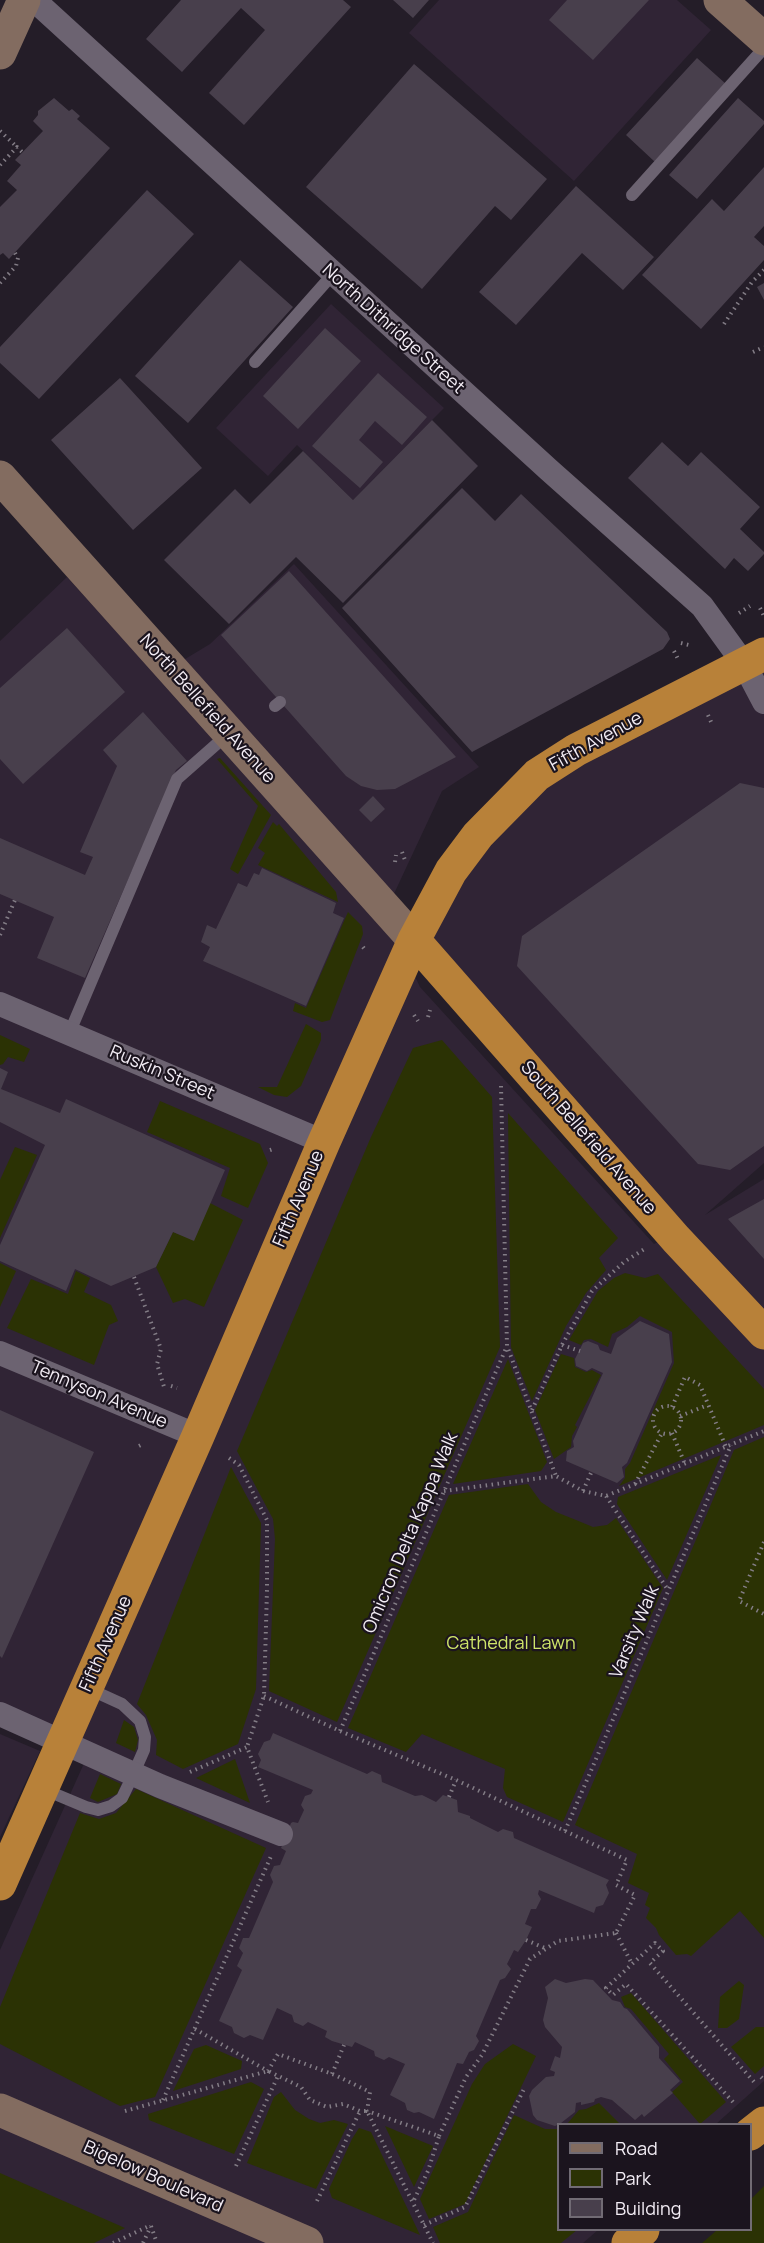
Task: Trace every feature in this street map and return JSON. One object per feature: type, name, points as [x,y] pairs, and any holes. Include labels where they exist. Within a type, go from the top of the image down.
[{"type":"highway","name":"Fifth Avenue","points":[[0,1884],[414,940],[451,872],[478,835],[537,775],[576,750],[754,659]]},
{"type":"highway","name":"South Bellefield Avenue","points":[[414,940],[669,1230],[764,1333]]},
{"type":"highway","points":[[752,2132],[764,2122]]},
{"type":"highway","points":[[628,2243],[641,2231]]},
{"type":"street","points":[[0,53],[24,0]]},
{"type":"street","name":"North Dithridge Street","points":[[34,0],[549,470],[702,606],[754,659],[764,702]]},
{"type":"street","points":[[720,0],[764,39]]},
{"type":"street","name":"North Bellefield Avenue","points":[[0,477],[414,940]]},
{"type":"street","name":"Ruskin Street","points":[[0,1004],[324,1142]]},
{"type":"street","name":"Tennyson Avenue","points":[[0,1353],[198,1436]]},
{"type":"street","points":[[0,1714],[133,1775],[281,1834]]},
{"type":"street","name":"Bigelow Boulevard","points":[[0,2110],[307,2243]]},
{"type":"lane","points":[[632,195],[764,48]]},
{"type":"lane","points":[[255,362],[333,274]]},
{"type":"lane","points":[[69,1034],[177,779],[229,733]]},
{"type":"lane","points":[[42,1789],[98,1810],[111,1806],[122,1798],[133,1775],[144,1750],[145,1737],[140,1721],[122,1704],[87,1688]]},
{"type":"path","points":[[0,131],[22,152]]},
{"type":"path","points":[[0,165],[17,147]]},
{"type":"path","points":[[0,283],[16,266],[18,258],[15,253]]},
{"type":"path","points":[[724,324],[752,282],[764,270]]},
{"type":"path","points":[[753,352],[764,347]]},
{"type":"path","points":[[739,613],[750,606]]},
{"type":"path","points":[[760,608],[764,616]]},
{"type":"path","points":[[681,643],[689,645]]},
{"type":"path","points":[[674,651],[678,659]]},
{"type":"path","points":[[708,716],[712,724]]},
{"type":"path","points":[[402,852],[405,860]]},
{"type":"path","points":[[394,862],[396,855]]},
{"type":"path","points":[[0,935],[15,900]]},
{"type":"path","points":[[428,1017],[430,1010]]},
{"type":"path","points":[[414,1015],[418,1021]]},
{"type":"path","points":[[501,1086],[507,1346],[556,1476]]},
{"type":"path","points":[[532,1410],[562,1345],[592,1291],[624,1262],[645,1248]]},
{"type":"path","points":[[134,1277],[161,1349],[157,1364],[165,1390]]},
{"type":"path","points":[[562,1345],[579,1351]]},
{"type":"path","name":"Omicron Delta Kappa Walk","points":[[340,1731],[507,1346]]},
{"type":"path","points":[[672,1407],[685,1377],[700,1385],[729,1446]]},
{"type":"path","points":[[171,1386],[177,1388]]},
{"type":"path","points":[[680,1416],[708,1405]]},
{"type":"path","points":[[661,1407],[672,1407],[680,1416],[680,1425],[672,1433],[662,1433],[654,1426],[654,1415],[661,1407]]},
{"type":"path","points":[[444,1491],[556,1476],[583,1491],[606,1496],[764,1431]]},
{"type":"path","points":[[635,1484],[662,1433]]},
{"type":"path","points":[[672,1433],[685,1464]]},
{"type":"path","name":"Varsity Walk","points":[[565,1831],[729,1446]]},
{"type":"path","points":[[163,2101],[281,1834],[247,1747],[264,1696],[267,1520],[239,1465],[229,1458]]},
{"type":"path","points":[[583,1491],[591,1473]]},
{"type":"path","points":[[606,1496],[668,1590]]},
{"type":"path","points":[[764,1542],[739,1601],[764,1614]]},
{"type":"path","points":[[264,1696],[456,1780],[627,1860],[616,1885],[635,1895],[616,1933]]},
{"type":"path","points":[[160,1786],[247,1747]]},
{"type":"path","points":[[450,1797],[456,1780]]},
{"type":"path","points":[[413,2202],[428,2171],[439,2136],[466,2077],[482,2055],[530,1959],[558,1941],[616,1933]]},
{"type":"path","points":[[616,1933],[632,1964]]},
{"type":"path","points":[[526,1940],[547,1949]]},
{"type":"path","points":[[733,2102],[626,1984],[613,1995],[606,1988],[655,1943],[663,1951],[650,1963],[755,2083]]},
{"type":"path","points":[[195,2029],[268,2071],[301,2087],[310,2100],[327,2107],[343,2104],[439,2136]]},
{"type":"path","points":[[332,2074],[344,2045]]},
{"type":"path","points":[[125,2111],[268,2071],[278,2054],[332,2074],[370,2092],[367,2111],[433,2243]]},
{"type":"path","points":[[236,2166],[278,2076]]},
{"type":"path","points":[[424,2225],[465,2207],[525,2087]]},
{"type":"path","points":[[317,2201],[360,2111]]},
{"type":"path","points":[[113,2243],[151,2225]]},
{"type":"path","points":[[143,2243],[151,2225]]},
{"type":"path","points":[[151,2225],[157,2243]]},
{"type":"shaded area","points":[[439,0],[677,0],[711,30],[574,181],[409,33]]},
{"type":"shaded area","points":[[331,304],[444,408],[353,500],[297,445],[268,476],[216,428]]},
{"type":"shaded area","points":[[294,564],[479,767],[442,791],[385,913],[420,987],[654,1244],[673,1235],[414,940],[508,803],[764,654],[764,1163],[705,1215],[764,1179],[764,2081],[717,2123],[557,2123],[557,2231],[597,2231],[583,2243],[0,2243],[0,1950],[90,1750],[0,1709],[0,641],[67,577],[157,676],[210,644]]},
{"type":"shaded area","points":[[0,1734],[40,1751],[0,1837]]},
{"type":"green space","points":[[220,758],[271,815],[238,874],[230,869],[258,806],[217,759]]},
{"type":"green space","points":[[273,822],[277,826],[279,824],[336,892],[338,902],[258,865],[265,853],[258,848]]},
{"type":"green space","points":[[348,912],[362,926],[363,934],[330,1020],[322,1022],[293,1011],[295,1003],[306,1008]]},
{"type":"green space","points":[[306,1024],[321,1033],[321,1040],[301,1086],[287,1097],[274,1095],[258,1087],[277,1087]]},
{"type":"green space","points":[[0,1035],[30,1049],[24,1062],[8,1057],[0,1065]]},
{"type":"green space","points":[[442,1040],[492,1097],[500,1347],[337,1722],[269,1691],[275,1539],[273,1519],[237,1451],[371,1137],[413,1048]]},
{"type":"green space","points":[[160,1101],[260,1144],[268,1163],[248,1208],[221,1196],[230,1168],[147,1132]]},
{"type":"green space","points":[[508,1113],[618,1238],[599,1258],[606,1270],[586,1293],[566,1326],[532,1401],[511,1347]]},
{"type":"green space","points":[[15,1147],[37,1155],[0,1238],[0,1180]]},
{"type":"green space","points":[[210,1203],[243,1220],[204,1307],[185,1299],[173,1303],[156,1267],[173,1232],[194,1240]]},
{"type":"green space","points":[[0,1263],[16,1271],[0,1307]]},
{"type":"green space","points":[[76,1271],[90,1278],[84,1292],[111,1305],[118,1321],[109,1325],[94,1365],[7,1328],[31,1279],[68,1294]]},
{"type":"green space","points":[[625,1273],[645,1278],[658,1274],[764,1389],[764,1425],[619,1486],[625,1478],[625,1469],[630,1463],[674,1363],[672,1332],[640,1316],[627,1327],[612,1334],[608,1347],[591,1339],[584,1340],[581,1345],[569,1340],[598,1291],[614,1278]]},
{"type":"green space","points":[[561,1354],[574,1358],[575,1367],[586,1372],[592,1370],[601,1375],[575,1425],[577,1427],[572,1436],[571,1447],[554,1459],[535,1410]]},
{"type":"green space","points":[[508,1359],[547,1462],[541,1471],[453,1484]]},
{"type":"green space","points":[[764,1437],[764,1938],[740,1911],[691,1956],[676,1955],[646,1918],[650,1908],[645,1905],[649,1893],[628,1883],[637,1854],[575,1825],[734,1450]]},
{"type":"green space","points":[[721,1455],[667,1580],[617,1504],[618,1497]]},
{"type":"green space","points":[[231,1467],[261,1523],[256,1689],[238,1744],[183,1769],[156,1755],[157,1740],[146,1715],[137,1704]]},
{"type":"green space","name":"Cathedral Lawn","points":[[528,1484],[541,1502],[556,1512],[593,1527],[607,1525],[616,1518],[663,1588],[563,1822],[507,1797],[503,1788],[505,1769],[422,1734],[406,1752],[348,1728],[449,1495]]},
{"type":"green space","points":[[124,1720],[134,1727],[138,1740],[135,1752],[116,1743]]},
{"type":"green space","points":[[235,1759],[250,1803],[196,1778]]},
{"type":"green space","points":[[100,1774],[121,1784],[117,1794],[98,1802],[90,1798]]},
{"type":"green space","points":[[136,1789],[266,1848],[155,2097],[120,2106],[0,2044],[0,2007],[80,1813],[99,1819],[116,1813]]},
{"type":"green space","points":[[739,1981],[744,1985],[739,2019],[727,2028],[718,2028],[720,1997]]},
{"type":"green space","points":[[631,1993],[726,2102],[701,2123],[672,2092],[683,2082],[664,2059],[669,2054],[631,2009],[625,2007],[621,1997]]},
{"type":"green space","points":[[756,2027],[764,2027],[764,2066],[755,2074],[731,2047]]},
{"type":"green space","points":[[513,2044],[536,2056],[465,2204],[429,2219],[420,2199],[472,2084],[485,2064]]},
{"type":"green space","points":[[206,2045],[242,2061],[241,2069],[173,2091],[194,2049]]},
{"type":"green space","points":[[251,2082],[264,2089],[234,2154],[149,2120],[148,2114]]},
{"type":"green space","points":[[281,2092],[295,2110],[309,2119],[320,2123],[334,2120],[348,2124],[316,2189],[247,2163],[274,2097]]},
{"type":"green space","points":[[599,2103],[619,2123],[568,2123],[579,2110]]},
{"type":"green space","points":[[514,2115],[545,2129],[557,2129],[557,2231],[576,2231],[561,2243],[440,2243],[433,2227],[468,2212]]},
{"type":"green space","points":[[385,2126],[433,2146],[414,2187]]},
{"type":"green space","points":[[359,2128],[371,2132],[420,2235],[332,2198],[329,2189]]},
{"type":"green space","points":[[0,2173],[125,2228],[94,2243],[0,2243]]},
{"type":"green space","points":[[764,2186],[764,2243],[702,2243],[716,2231],[752,2231],[752,2198]]},
{"type":"building","points":[[181,0],[343,0],[351,7],[244,125],[209,93],[265,30],[241,8],[182,72],[146,39]]},
{"type":"building","points":[[393,0],[429,0],[413,18]]},
{"type":"building","points":[[567,0],[649,0],[593,60],[549,20]]},
{"type":"building","points":[[697,58],[726,84],[655,162],[626,135]]},
{"type":"building","points":[[414,64],[547,179],[511,220],[495,206],[422,289],[306,187]]},
{"type":"building","points":[[54,98],[69,111],[72,109],[80,116],[77,119],[110,148],[9,259],[3,253],[0,255],[0,207],[17,190],[7,181],[21,165],[15,160],[43,131],[33,121],[38,111]]},
{"type":"building","points":[[738,98],[764,121],[764,124],[697,199],[669,175]]},
{"type":"building","points":[[764,167],[764,226],[754,237],[764,246],[764,260],[701,329],[642,275],[712,199],[724,211]]},
{"type":"building","points":[[576,186],[654,257],[623,290],[582,253],[516,325],[479,292]]},
{"type":"building","points":[[147,190],[194,234],[39,399],[0,363],[0,347]]},
{"type":"building","points":[[240,260],[293,307],[188,423],[135,376]]},
{"type":"building","points":[[764,283],[764,300],[757,287]]},
{"type":"building","points":[[325,328],[361,361],[298,429],[263,396]]},
{"type":"building","points":[[378,373],[427,417],[402,445],[375,421],[359,440],[383,462],[360,488],[312,446]]},
{"type":"building","points":[[120,378],[202,468],[133,530],[51,440]]},
{"type":"building","points":[[432,420],[478,466],[343,603],[296,557],[229,624],[164,560],[235,489],[250,504],[303,451],[353,500]]},
{"type":"building","points":[[662,442],[688,466],[701,452],[760,507],[740,529],[764,552],[748,571],[734,558],[725,569],[628,478]]},
{"type":"building","points":[[462,488],[495,521],[521,494],[667,632],[670,639],[663,649],[472,752],[342,608]]},
{"type":"building","points":[[289,571],[456,757],[395,789],[377,790],[361,786],[346,776],[221,635]]},
{"type":"building","points":[[67,628],[125,692],[23,784],[0,759],[0,688]]},
{"type":"building","points":[[143,712],[187,761],[176,770],[85,978],[37,958],[54,917],[0,894],[0,838],[85,875],[93,857],[80,852],[117,766],[103,750]]},
{"type":"building","points":[[740,783],[764,788],[764,1146],[730,1170],[698,1164],[517,966],[522,936]]},
{"type":"building","points":[[373,796],[385,809],[371,822],[359,810]]},
{"type":"building","points":[[262,868],[336,903],[333,913],[344,918],[306,1006],[203,961],[210,947],[201,942],[207,925],[216,929],[238,883],[247,887],[254,873],[259,875]]},
{"type":"building","points":[[0,1068],[8,1072],[1,1089],[60,1113],[66,1099],[225,1170],[194,1241],[173,1232],[156,1267],[111,1286],[75,1269],[66,1291],[0,1261],[0,1245],[45,1145],[0,1122]]},
{"type":"building","points":[[764,1199],[764,1259],[728,1219]]},
{"type":"building","points":[[640,1321],[669,1334],[672,1362],[627,1463],[622,1467],[624,1477],[617,1483],[566,1461],[567,1451],[574,1447],[573,1441],[603,1373],[592,1368],[587,1371],[576,1366],[575,1359],[583,1343],[588,1341],[598,1345],[600,1350],[611,1354],[617,1338]]},
{"type":"building","points":[[0,1410],[94,1452],[2,1658],[0,1656]]},
{"type":"building","points":[[273,1733],[367,1774],[372,1771],[381,1775],[382,1782],[415,1796],[422,1795],[436,1802],[443,1795],[457,1800],[458,1812],[498,1832],[503,1829],[513,1832],[514,1838],[609,1880],[606,1885],[609,1893],[603,1905],[596,1907],[594,1913],[539,1890],[538,1894],[541,1899],[536,1909],[531,1909],[525,1924],[532,1927],[518,1952],[514,1950],[507,1964],[511,1969],[505,1978],[500,1980],[476,2036],[479,2041],[474,2050],[469,2052],[463,2064],[457,2063],[434,2119],[419,2112],[414,2113],[407,2110],[405,2103],[390,2095],[405,2064],[389,2057],[384,2060],[375,2056],[374,2051],[355,2042],[352,2047],[332,2041],[325,2037],[327,2031],[308,2022],[303,2026],[294,2022],[292,2015],[277,2008],[263,2040],[250,2035],[244,2038],[234,2033],[232,2027],[219,2021],[242,1970],[237,1966],[243,1953],[239,1948],[243,1938],[249,1938],[273,1882],[270,1875],[274,1866],[280,1865],[286,1851],[281,1848],[291,1823],[298,1823],[304,1810],[301,1805],[305,1796],[311,1794],[313,1790],[258,1767],[261,1760],[258,1754],[264,1742],[270,1740]]},
{"type":"building","points":[[555,1979],[566,1983],[585,1979],[593,1980],[612,2000],[620,2002],[659,2047],[659,2058],[680,2081],[670,2090],[673,2093],[644,2117],[642,2114],[635,2120],[612,2100],[601,2097],[595,2099],[594,2102],[581,2105],[581,2102],[576,2103],[575,2112],[555,2126],[537,2120],[533,2115],[529,2096],[546,2077],[554,2076],[555,2072],[550,2070],[555,2056],[560,2058],[562,2047],[545,2027],[543,2020],[548,1998],[545,1987]]}]
